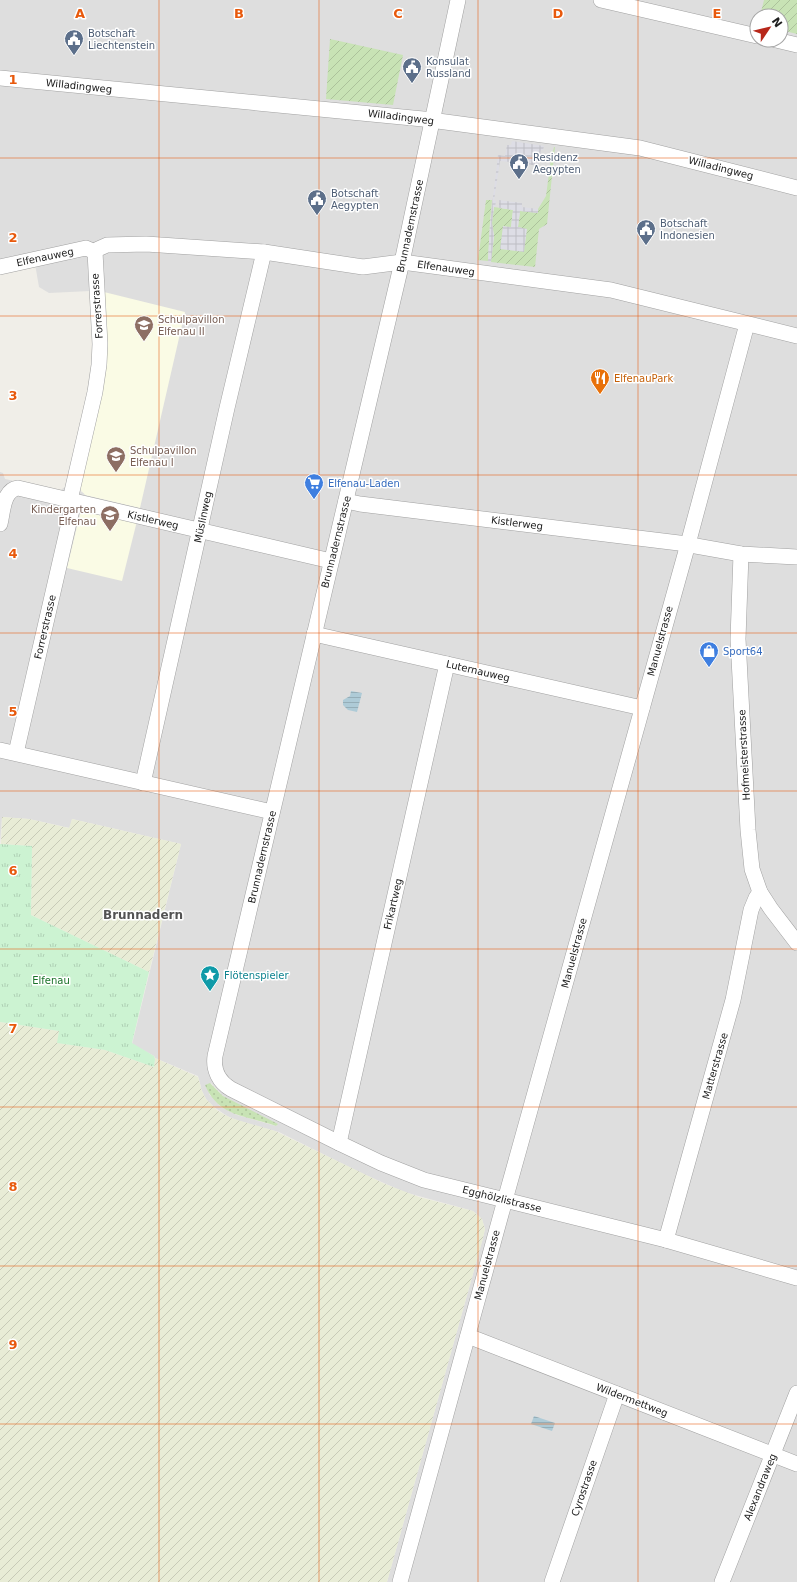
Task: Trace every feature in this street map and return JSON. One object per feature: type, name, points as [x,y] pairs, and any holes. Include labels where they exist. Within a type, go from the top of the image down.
[{"type":"street","name":"Brunnadernstrasse","points":[[222,1082],[216,1072],[215,1059],[402,262],[458,0]]},
{"type":"street","points":[[601,0],[749,34]]},
{"type":"street","name":"Willadingweg","points":[[0,78],[433,120],[645,149],[797,188]]},
{"type":"street","name":"Elfenauweg","points":[[0,267],[86,248],[95,252],[102,246],[106,245],[138,244],[264,252],[363,267],[402,262],[611,290],[797,336]]},
{"type":"street","name":"Forrerstrasse","points":[[16,753],[95,392],[100,344],[95,252]]},
{"type":"street","name":"Müslinweg","points":[[143,783],[227,408],[264,252]]},
{"type":"street","name":"Manuelstrasse","points":[[400,1582],[688,544],[747,324]]},
{"type":"street","name":"Kistlerweg","points":[[0,524],[8,492],[14,488],[18,488],[331,561]]},
{"type":"street","name":"Kistlerweg","points":[[346,501],[360,504],[688,544],[741,554],[797,557]]},
{"type":"street","name":"Hofmeisterstrasse","points":[[741,554],[738,639],[746,799],[752,869],[760,892],[777,919],[797,943]]},
{"type":"street","name":"Luternauweg","points":[[314,634],[642,708]]},
{"type":"street","name":"Frikartweg","points":[[338,1143],[447,664]]},
{"type":"street","points":[[0,750],[272,812]]},
{"type":"street","name":"Matterstrasse","points":[[666,1240],[733,1000],[751,910],[760,892]]},
{"type":"street","name":"Egghölzlistrasse","points":[[222,1082],[231,1089],[338,1143],[381,1163],[421,1179],[666,1240],[797,1278]]},
{"type":"street","name":"Wildermettweg","points":[[468,1336],[797,1464]]},
{"type":"street","name":"Alexandraweg","points":[[722,1582],[797,1393]]},
{"type":"street","name":"Cyrostrasse","points":[[552,1582],[617,1394]]},
{"type":"shaded area","points":[[0,0],[797,0],[797,1582],[387,1582],[485,1229],[482,1219],[473,1211],[404,1192],[359,1172],[279,1132],[239,1121],[227,1116],[206,1099],[198,1076],[155,1058],[132,1044],[181,844],[72,819],[70,828],[29,819],[2,817],[0,844],[0,472],[3,473],[5,479],[59,491],[65,487],[89,389],[93,355],[90,291],[49,293],[39,287],[35,264],[0,274]],"holes":[[[107,345],[139,507],[81,492],[80,489],[105,375]],[[211,1083],[223,1096],[277,1125],[276,1126],[237,1115],[221,1107],[209,1094]]]},
{"type":"shaded area","points":[[512,141],[544,146],[543,150],[541,150],[538,166],[526,164],[527,158],[523,157],[521,163],[500,161],[494,200],[496,201],[492,223],[494,236],[491,262],[488,261],[490,223],[498,155],[505,156],[507,145],[511,145]]},
{"type":"shaded area","points":[[499,200],[522,203],[522,207],[538,209],[538,213],[520,211],[518,227],[527,229],[524,252],[500,249],[503,226],[511,227],[513,210],[499,208]]},
{"type":"shaded area","points":[[104,292],[185,312],[140,508],[85,495],[80,489],[105,375],[107,345]]},
{"type":"shaded area","points":[[81,510],[137,521],[122,581],[67,568]]},
{"type":"shaded area","points":[[2,817],[29,819],[69,828],[72,819],[181,844],[149,972],[31,915],[32,846],[1,844]]},
{"type":"shaded area","points":[[0,1022],[59,1031],[58,1043],[105,1050],[154,1067],[155,1058],[198,1077],[206,1099],[218,1111],[231,1118],[275,1131],[385,1184],[419,1197],[473,1211],[482,1219],[485,1229],[483,1238],[387,1582],[0,1582]]},
{"type":"green space","points":[[764,0],[797,0],[797,34],[789,32],[789,8],[762,8]]},
{"type":"green space","points":[[330,39],[403,55],[393,105],[326,99]]},
{"type":"green space","points":[[555,147],[547,224],[539,229],[535,267],[491,262],[494,236],[492,223],[494,207],[513,210],[511,227],[527,229],[518,227],[520,211],[538,213],[538,209],[546,196],[552,151]]},
{"type":"green space","points":[[486,200],[492,200],[488,261],[478,260]]},
{"type":"green space","name":"Elfenau","points":[[0,844],[32,846],[31,915],[149,972],[132,1043],[154,1056],[154,1067],[105,1050],[57,1043],[59,1031],[0,1022]]},
{"type":"green space","points":[[210,1083],[223,1096],[278,1124],[276,1126],[226,1110],[211,1096],[205,1085]]},
{"type":"water","points":[[351,691],[362,693],[357,712],[348,710],[343,705],[343,700],[350,696]]},
{"type":"water","points":[[534,1416],[555,1423],[552,1431],[531,1424]]},
{"type":"place","name":"Botschaft Liechtenstein","points":[[74,56]]},
{"type":"place","name":"Konsulat Russland","points":[[412,84]]},
{"type":"place","name":"Residenz Aegypten","points":[[519,180]]},
{"type":"place","name":"Botschaft Aegypten","points":[[317,216]]},
{"type":"place","name":"Botschaft Indonesien","points":[[646,246]]},
{"type":"place","name":"Schulpavillon Elfenau II","points":[[144,342]]},
{"type":"place","name":"ElfenauPark","points":[[600,395]]},
{"type":"place","name":"Schulpavillon Elfenau I","points":[[116,473]]},
{"type":"place","name":"Elfenau-Laden","points":[[314,500]]},
{"type":"place","name":"Kindergarten Elfenau","points":[[110,532]]},
{"type":"place","name":"Sport64","points":[[709,668]]},
{"type":"place","name":"Flötenspieler","points":[[210,992]]},
{"type":"district","name":"Brunnadern","points":[[143,915]]}]
